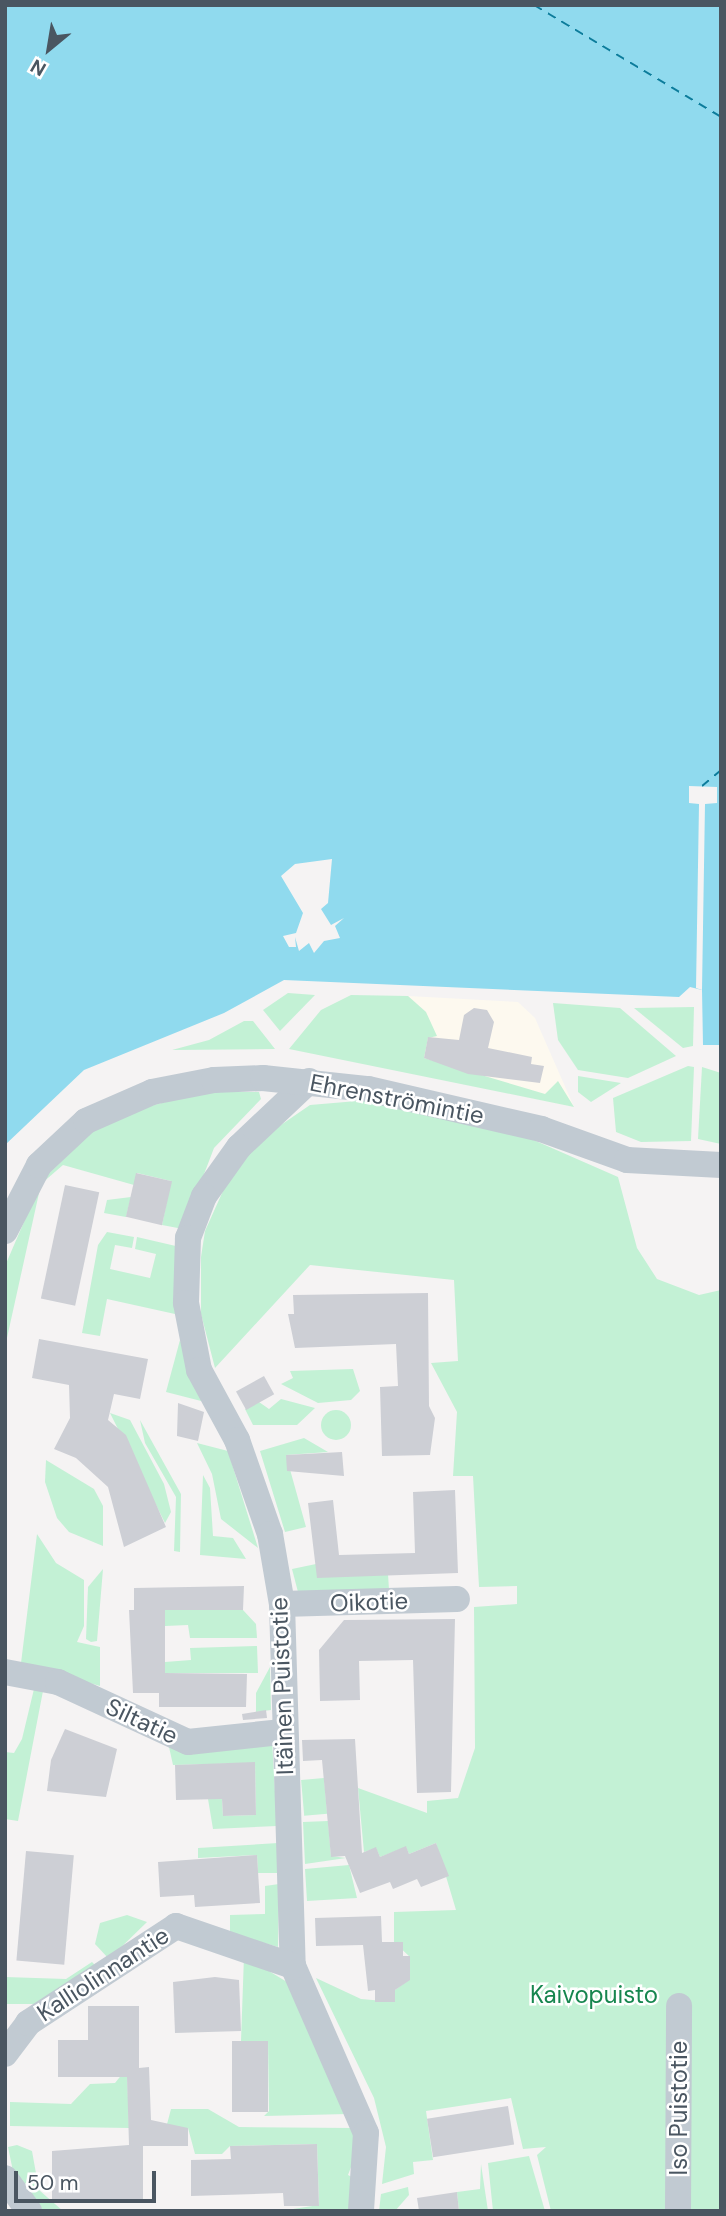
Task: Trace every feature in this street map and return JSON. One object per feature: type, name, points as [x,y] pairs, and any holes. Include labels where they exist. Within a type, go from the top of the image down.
[{"type":"street","name":"Ehrenströmintie","points":[[5,1231],[39,1165],[106,1110],[181,1084],[309,1081],[541,1129],[627,1160],[721,1165]]},
{"type":"street","name":"Itäinen Puistotie","points":[[309,1081],[212,1182],[194,1217],[185,1261],[193,1353],[253,1482],[282,1604],[282,1732],[293,1966],[366,2133],[363,2200]]},
{"type":"street","name":"Oikotie","points":[[282,1604],[457,1598]]},
{"type":"street","name":"Siltatie","points":[[5,1672],[58,1682],[153,1730],[210,1742],[282,1732]]},
{"type":"street","name":"Kalliolinnantie","points":[[5,2054],[28,2023],[176,1926],[293,1966]]},
{"type":"street","name":"Iso Puistotie","points":[[678,2211],[679,2006]]},
{"type":"street","points":[[5,2178],[29,2211]]},
{"type":"shaded area","points":[[408,996],[518,1002],[535,1018],[574,1107],[414,1073],[426,1012]]},
{"type":"green space","points":[[288,993],[315,995],[280,1031],[263,1010]]},
{"type":"green space","points":[[351,995],[408,996],[426,1012],[437,1036],[428,1038],[424,1058],[545,1094],[558,1081],[574,1107],[289,1049],[321,1010]]},
{"type":"green space","points":[[553,1003],[620,1008],[676,1056],[628,1078],[578,1070],[558,1040]]},
{"type":"green space","points":[[694,1007],[693,1046],[683,1048],[634,1008]]},
{"type":"green space","points":[[244,1021],[253,1021],[275,1049],[172,1050],[209,1040]]},
{"type":"green space","points":[[688,1066],[694,1067],[691,1141],[641,1142],[616,1132],[613,1098]]},
{"type":"green space","points":[[702,1067],[721,1073],[721,1144],[698,1139]]},
{"type":"green space","points":[[578,1076],[621,1083],[591,1102],[578,1092]]},
{"type":"green space","points":[[203,1092],[259,1092],[261,1099],[214,1148],[183,1229],[162,1225],[171,1181],[137,1173],[134,1185],[63,1165],[41,1184],[5,1347],[5,1266],[42,1180],[95,1129],[139,1109]]},
{"type":"green space","name":"Kaivopuisto","points":[[369,1100],[529,1138],[618,1177],[637,1248],[657,1279],[699,1295],[721,1290],[721,2211],[551,2211],[537,2155],[546,2147],[523,2149],[511,2098],[426,2111],[433,2160],[413,2162],[414,2174],[382,2184],[386,2147],[374,2098],[316,1978],[361,1999],[395,2002],[395,1990],[410,1979],[410,1957],[394,1942],[394,1912],[456,1910],[436,1843],[409,1854],[406,1847],[380,1857],[376,1848],[364,1852],[358,1788],[427,1813],[427,1801],[458,1798],[475,1748],[474,1607],[517,1604],[517,1586],[479,1587],[473,1476],[453,1476],[457,1412],[431,1363],[458,1361],[454,1280],[310,1265],[215,1368],[201,1314],[201,1257],[205,1231],[227,1182],[259,1140],[310,1105]]},
{"type":"green space","points":[[131,1197],[126,1217],[104,1213],[107,1200]]},
{"type":"green space","points":[[107,1232],[134,1237],[132,1248],[115,1245],[110,1269],[150,1278],[156,1254],[135,1249],[137,1237],[180,1247],[175,1314],[107,1299],[100,1336],[82,1333],[98,1245]]},
{"type":"green space","points":[[180,1340],[205,1402],[166,1392]]},
{"type":"green space","points":[[353,1369],[360,1391],[351,1400],[318,1403],[281,1384],[293,1378],[290,1371]]},
{"type":"green space","points":[[281,1399],[315,1408],[297,1425],[253,1425],[245,1409],[259,1402],[269,1409]]},
{"type":"green space","points":[[336,1410],[347,1414],[351,1425],[347,1436],[336,1440],[325,1436],[321,1425],[325,1414]]},
{"type":"green space","points":[[110,1413],[130,1420],[164,1484],[171,1512],[165,1523]]},
{"type":"green space","points":[[140,1420],[181,1494],[180,1552],[174,1551],[176,1497],[145,1443]]},
{"type":"green space","points":[[304,1438],[328,1452],[286,1455],[306,1527],[285,1532],[260,1451]]},
{"type":"green space","points":[[197,1443],[228,1451],[258,1548],[221,1519],[212,1474]]},
{"type":"green space","points":[[46,1460],[94,1489],[103,1506],[103,1546],[69,1532],[57,1518],[45,1482]]},
{"type":"green space","points":[[203,1475],[210,1488],[213,1536],[233,1538],[246,1559],[200,1555]]},
{"type":"green space","points":[[37,1534],[56,1563],[84,1580],[84,1626],[77,1642],[100,1647],[100,1686],[21,1663]]},
{"type":"green space","points":[[316,1564],[388,1574],[389,1590],[298,1592],[292,1569]]},
{"type":"green space","points":[[103,1569],[97,1641],[91,1642],[86,1639],[88,1587]]},
{"type":"green space","points":[[165,1610],[243,1610],[256,1624],[257,1638],[190,1638],[188,1625],[165,1626]]},
{"type":"green space","points":[[257,1646],[258,1673],[165,1673],[165,1662],[191,1660],[190,1648]]},
{"type":"green space","points":[[270,1667],[271,1710],[256,1712],[256,1693]]},
{"type":"green space","points":[[34,1689],[43,1691],[18,1821],[5,1819],[5,1752],[14,1753],[22,1739]]},
{"type":"green space","points":[[272,1740],[277,1826],[213,1829],[208,1799],[222,1799],[223,1816],[256,1815],[255,1763],[173,1765],[169,1747]]},
{"type":"green space","points":[[324,1778],[327,1814],[304,1816],[301,1780]]},
{"type":"green space","points":[[328,1821],[331,1856],[346,1858],[305,1864],[303,1822]]},
{"type":"green space","points":[[278,1843],[279,1873],[258,1873],[257,1855],[198,1858],[198,1848]]},
{"type":"green space","points":[[349,1865],[357,1898],[307,1901],[305,1869]]},
{"type":"green space","points":[[279,1884],[278,1947],[230,1933],[230,1915],[265,1914],[265,1886]]},
{"type":"green space","points":[[127,1915],[147,1922],[109,1959],[95,1944],[100,1923]]},
{"type":"green space","points":[[244,1956],[287,1982],[348,2114],[264,2116],[269,2111],[268,2041],[241,2041]]},
{"type":"green space","points":[[92,1962],[98,1968],[40,2004],[5,2004],[5,1977],[66,1979]]},
{"type":"green space","points":[[127,2068],[129,2128],[10,2126],[10,2102],[71,2104],[90,2084],[115,2083]]},
{"type":"green space","points":[[171,2109],[208,2109],[239,2127],[353,2128],[359,2146],[348,2175],[356,2179],[350,2211],[280,2211],[319,2205],[317,2144],[230,2146],[222,2154],[195,2154],[188,2128],[166,2128]]},
{"type":"green space","points":[[17,2145],[32,2151],[39,2190],[63,2211],[42,2211],[15,2181],[8,2147]]},
{"type":"green space","points":[[529,2156],[545,2211],[493,2211],[488,2163]]},
{"type":"green space","points":[[481,2164],[488,2211],[459,2211],[457,2192],[480,2189]]},
{"type":"green space","points":[[408,2187],[409,2195],[395,2211],[379,2211],[381,2194]]},
{"type":"water","points":[[5,5],[721,5],[721,1045],[703,1045],[702,990],[690,987],[679,997],[284,980],[224,1013],[84,1070],[5,1145]],"holes":[[[332,859],[328,903],[321,909],[331,925],[344,918],[335,926],[340,938],[324,941],[314,953],[309,943],[299,951],[295,937],[296,947],[289,947],[283,936],[296,933],[303,913],[281,876],[295,864]]]},
{"type":"pier","points":[[689,786],[717,787],[717,803],[705,804],[702,990],[696,988],[699,804],[689,803]]},
{"type":"building","points":[[474,1008],[487,1010],[494,1022],[488,1048],[532,1057],[531,1064],[544,1066],[540,1083],[468,1074],[424,1058],[428,1037],[459,1040],[464,1015]]},
{"type":"building","points":[[136,1173],[172,1181],[162,1225],[126,1217]]},
{"type":"building","points":[[65,1185],[99,1192],[75,1306],[41,1298]]},
{"type":"building","points":[[428,1293],[429,1406],[435,1418],[430,1455],[382,1456],[380,1387],[398,1386],[396,1344],[295,1348],[288,1314],[294,1314],[293,1295]]},
{"type":"building","points":[[39,1339],[148,1359],[140,1399],[114,1394],[108,1420],[126,1435],[166,1527],[124,1547],[108,1487],[76,1458],[54,1449],[70,1418],[69,1385],[32,1378]]},
{"type":"building","points":[[264,1376],[274,1394],[246,1410],[236,1392]]},
{"type":"building","points":[[178,1403],[204,1412],[198,1441],[177,1436]]},
{"type":"building","points":[[342,1452],[344,1476],[287,1471],[286,1455]]},
{"type":"building","points":[[455,1490],[458,1573],[317,1578],[308,1503],[333,1500],[339,1555],[415,1553],[413,1492]]},
{"type":"building","points":[[244,1586],[243,1610],[165,1610],[165,1673],[247,1674],[246,1707],[159,1707],[159,1693],[133,1693],[129,1610],[134,1610],[134,1588]]},
{"type":"building","points":[[455,1619],[451,1792],[417,1793],[413,1660],[359,1661],[360,1700],[320,1701],[319,1650],[344,1620]]},
{"type":"building","points":[[266,1710],[267,1718],[243,1720],[242,1714]]},
{"type":"building","points":[[65,1729],[117,1749],[106,1797],[47,1791],[51,1760]]},
{"type":"building","points":[[355,1739],[362,1853],[376,1847],[380,1857],[406,1846],[409,1854],[436,1843],[449,1876],[421,1887],[417,1879],[393,1889],[390,1882],[360,1893],[345,1856],[331,1857],[322,1760],[303,1761],[302,1740]]},
{"type":"building","points":[[255,1762],[256,1815],[223,1816],[222,1799],[176,1800],[175,1765]]},
{"type":"building","points":[[26,1851],[74,1855],[64,1965],[16,1961]]},
{"type":"building","points":[[257,1855],[260,1903],[195,1907],[194,1895],[160,1897],[158,1862]]},
{"type":"building","points":[[381,1916],[382,1942],[403,1942],[403,1956],[410,1956],[410,1980],[395,1990],[395,2002],[375,2002],[375,1990],[368,1991],[363,1945],[316,1946],[315,1918]]},
{"type":"building","points":[[215,1977],[239,1980],[241,2031],[175,2033],[173,1982]]},
{"type":"building","points":[[88,2006],[139,2006],[139,2068],[149,2067],[151,2120],[188,2128],[188,2146],[143,2146],[143,2200],[52,2200],[52,2151],[129,2145],[127,2077],[58,2077],[58,2040],[88,2040]]},
{"type":"building","points":[[232,2041],[268,2041],[268,2112],[232,2112]]},
{"type":"building","points":[[508,2106],[514,2145],[433,2157],[427,2119]]},
{"type":"building","points":[[317,2144],[319,2206],[284,2206],[283,2193],[191,2196],[191,2160],[231,2159],[230,2146]]},
{"type":"building","points":[[457,2192],[459,2211],[419,2211],[417,2198]]},
{"type":"ferry route","points":[[534,5],[721,117]]},
{"type":"ferry route","points":[[702,786],[721,770]]}]
